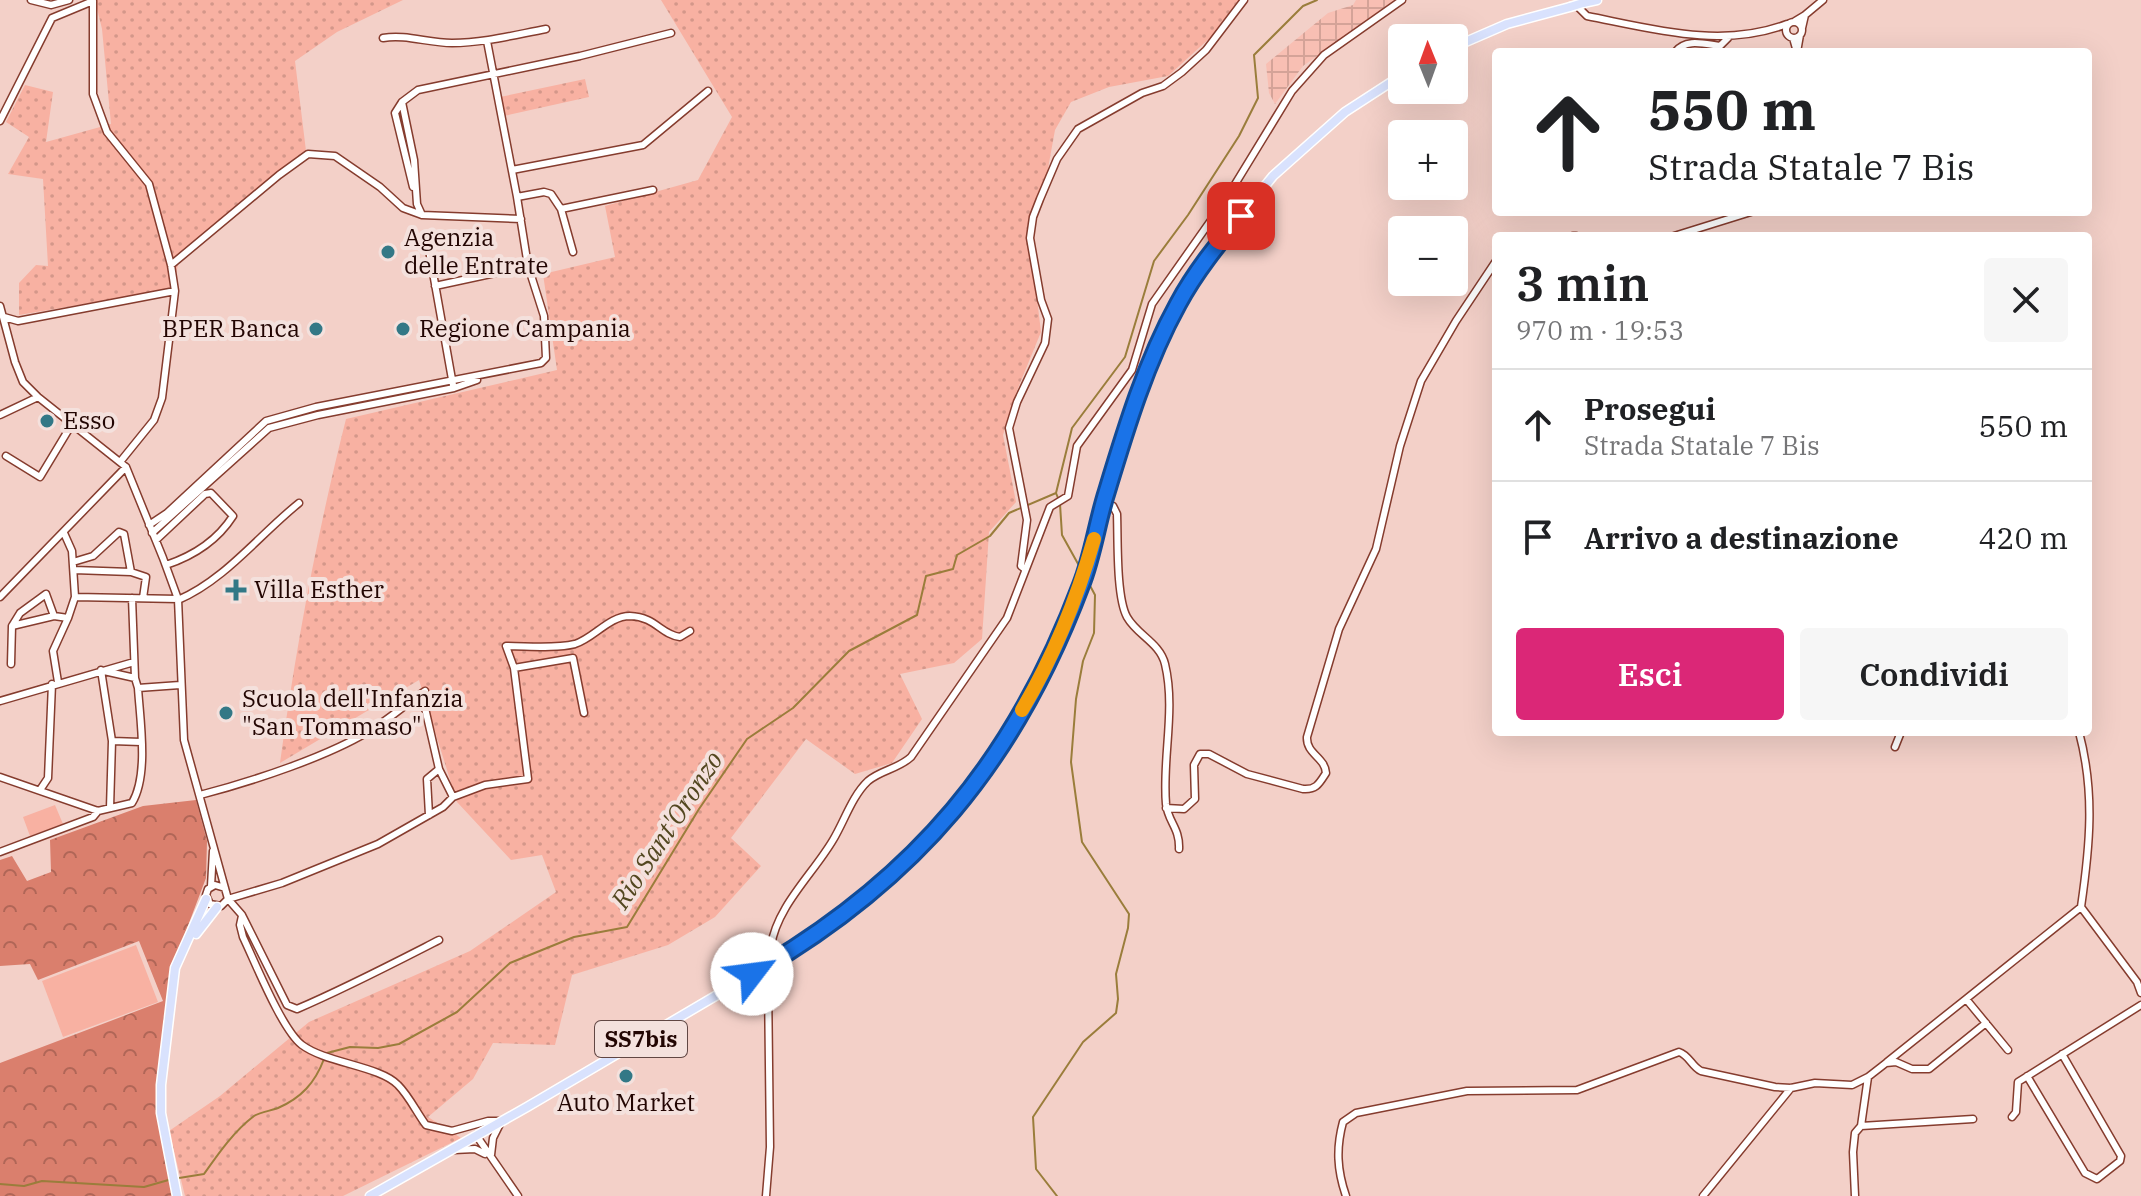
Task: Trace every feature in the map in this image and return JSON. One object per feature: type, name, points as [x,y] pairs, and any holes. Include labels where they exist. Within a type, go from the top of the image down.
[{"type":"main road","points":[[1468,41],[1507,24],[1597,0]]},
{"type":"main road","name":"SS7bis","points":[[370,1196],[802,945],[863,901],[916,853],[952,814],[985,772],[1043,675],[1082,582],[1142,385],[1177,305],[1209,255],[1273,176],[1345,112],[1388,84]]},
{"type":"main road","points":[[188,944],[206,899]]},
{"type":"main road","points":[[177,1196],[161,1113],[161,1085],[175,968],[180,955],[217,907]]},
{"type":"main road","points":[[361,1196],[387,1186]]},
{"type":"street","points":[[31,0],[51,5],[69,0]]},
{"type":"street","points":[[0,121],[52,18],[93,0],[93,94],[107,132],[149,184],[175,291],[162,398],[154,420],[123,464],[64,533],[0,597]]},
{"type":"street","points":[[1025,569],[1021,566],[1027,520],[1009,428],[1017,402],[1045,343],[1047,331],[1048,319],[1041,300],[1030,238],[1033,217],[1062,150],[1078,129],[1142,93],[1163,86],[1182,72],[1206,50],[1244,0]]},
{"type":"street","points":[[766,1196],[770,1147],[768,983],[774,931],[868,781],[900,767],[911,757],[1007,618],[1050,507],[1068,496],[1077,446],[1132,370],[1152,304],[1226,199],[1292,91],[1324,55],[1402,0]]},
{"type":"street","points":[[1576,4],[1587,16],[1659,30],[1728,37],[1770,31],[1805,15],[1823,0]]},
{"type":"street","points":[[1796,34],[1805,15]]},
{"type":"street","points":[[1790,23],[1800,24],[1796,34],[1797,48]]},
{"type":"street","points":[[1790,23],[1796,34]]},
{"type":"street","points":[[383,38],[396,36],[449,43],[487,41],[546,29]]},
{"type":"street","points":[[1770,31],[1796,34]]},
{"type":"street","points":[[422,215],[395,113],[402,102],[418,90],[671,33]]},
{"type":"street","points":[[1678,48],[1689,43],[1720,46],[1728,37]]},
{"type":"street","points":[[154,536],[269,428],[541,363],[546,358],[544,316],[528,266],[487,41]]},
{"type":"street","points":[[512,170],[643,145],[708,91]]},
{"type":"street","points":[[171,265],[308,154],[335,156],[380,187],[403,208],[422,215],[521,219]]},
{"type":"street","points":[[561,209],[653,190]]},
{"type":"street","points":[[517,197],[544,192],[551,194],[561,209],[573,252]]},
{"type":"street","points":[[1687,232],[1738,216]]},
{"type":"street","points":[[427,239],[453,385]]},
{"type":"street","points":[[435,286],[528,266]]},
{"type":"street","points":[[1166,808],[1184,809],[1195,799],[1194,765],[1200,754],[1209,754],[1247,774],[1303,789],[1311,790],[1318,786],[1326,773],[1323,763],[1310,750],[1307,737],[1339,629],[1376,549],[1400,446],[1421,381],[1492,267]]},
{"type":"street","points":[[4,317],[18,321],[175,291]]},
{"type":"street","points":[[0,306],[23,382],[123,464],[166,565],[178,600],[184,740],[228,899],[242,915],[287,1005],[297,1009],[353,985],[439,940]]},
{"type":"street","points":[[149,525],[167,513],[266,421],[316,407],[453,385]]},
{"type":"street","points":[[0,415],[38,397]]},
{"type":"street","points":[[6,456],[40,477],[72,424]]},
{"type":"street","points":[[154,536],[205,494],[211,493],[233,516],[227,526],[191,557],[166,565]]},
{"type":"street","points":[[1104,502],[1113,506],[1117,514],[1121,592],[1127,617],[1159,650],[1165,663],[1169,703],[1164,773],[1166,808],[1180,835],[1179,849]]},
{"type":"street","points":[[75,597],[178,600],[198,591],[299,503]]},
{"type":"street","points":[[73,566],[93,556],[119,532],[124,534],[131,572]]},
{"type":"street","points":[[54,795],[48,778],[55,683],[53,651],[75,597],[72,551],[64,533]]},
{"type":"street","points":[[93,556],[96,569]]},
{"type":"street","points":[[73,566],[131,572],[146,577],[143,598]]},
{"type":"street","points":[[11,664],[12,626],[20,613],[46,594],[54,616]]},
{"type":"street","points":[[0,777],[98,811],[132,803],[136,796],[141,742],[132,598]]},
{"type":"street","points":[[12,626],[54,616],[68,618]]},
{"type":"street","points":[[213,843],[211,886],[206,899],[217,907],[228,899],[282,883],[364,849],[443,807],[453,797],[485,785],[528,779],[514,668],[506,646],[565,646],[580,642],[620,617],[633,616],[655,622],[674,636],[680,637],[690,631]]},
{"type":"street","points":[[514,668],[573,658],[584,713]]},
{"type":"street","points":[[0,701],[134,662]]},
{"type":"street","points":[[101,670],[135,678]]},
{"type":"street","points":[[101,670],[112,741],[110,808]]},
{"type":"street","points":[[138,688],[180,685]]},
{"type":"street","points":[[200,795],[300,762],[351,740],[374,728],[425,691]]},
{"type":"street","points":[[425,708],[439,769],[453,797]]},
{"type":"street","points":[[1895,747],[1899,736]]},
{"type":"street","points":[[2080,736],[2091,794],[2081,907],[2137,982],[2141,993]]},
{"type":"street","points":[[112,741],[141,742]]},
{"type":"street","points":[[429,815],[427,779],[439,769]]},
{"type":"street","points":[[40,790],[48,778]]},
{"type":"street","points":[[0,852],[93,817],[98,811]]},
{"type":"street","points":[[211,886],[225,888]]},
{"type":"street","points":[[1346,1196],[1340,1178],[1338,1141],[1343,1122],[1356,1113],[1467,1091],[1577,1090],[1679,1052],[1701,1071],[1775,1087],[1852,1085],[1868,1077],[2081,907]]},
{"type":"street","points":[[242,915],[240,925],[243,937],[279,1011],[299,1043],[318,1055],[396,1083],[426,1125],[452,1131],[488,1121],[501,1121],[493,1138],[491,1158]]},
{"type":"street","points":[[1966,999],[2008,1050]]},
{"type":"street","points":[[2012,1117],[2016,1112],[2018,1082],[2141,1005]]},
{"type":"street","points":[[1886,1063],[1929,1069],[1986,1023]]},
{"type":"street","points":[[2027,1076],[2085,1173],[2097,1179],[2120,1161],[2121,1156],[2062,1054]]},
{"type":"street","points":[[1855,1196],[1855,1133],[1859,1128],[1868,1077]]},
{"type":"street","points":[[1703,1196],[1791,1088]]},
{"type":"street","points":[[1859,1128],[1973,1119]]},
{"type":"street","points":[[476,1135],[518,1196]]},
{"type":"street","points":[[447,1151],[475,1149],[491,1158]]},
{"type":"shaded area","points":[[95,0],[403,0],[337,32],[295,61],[306,151],[180,255],[173,289],[19,315],[19,283],[36,265],[48,266],[43,179],[8,174],[29,137],[6,122],[25,85],[53,92],[46,142],[111,124],[102,29]]},
{"type":"shaded area","points":[[661,0],[1241,0],[1211,37],[1168,76],[1109,87],[1071,102],[1055,130],[1047,174],[1028,223],[1041,332],[1003,435],[1016,502],[989,532],[982,639],[954,663],[900,674],[922,719],[892,763],[855,774],[806,739],[731,838],[761,866],[715,917],[668,945],[572,975],[555,1045],[493,1043],[473,1079],[428,1117],[461,1138],[343,1196],[185,1196],[169,1131],[220,1096],[309,1022],[470,951],[556,892],[542,855],[511,860],[457,802],[419,680],[280,763],[308,590],[346,419],[557,370],[543,274],[615,257],[605,206],[698,180],[732,117]]},
{"type":"shaded area","points":[[1356,0],[1395,0],[1303,66],[1275,104],[1269,93],[1266,64],[1328,13],[1353,5]]},
{"type":"shaded area","points":[[585,79],[589,97],[504,116],[500,97]]},
{"type":"shaded area","points":[[55,805],[63,824],[30,836],[23,817]]},
{"type":"shaded area","points":[[136,945],[158,1002],[63,1037],[42,981]]},
{"type":"green space","points":[[196,800],[207,841],[206,878],[172,968],[156,1104],[173,1196],[0,1196],[0,1063],[163,1001],[139,941],[38,980],[30,964],[0,966],[0,860],[12,856],[27,881],[51,872],[50,840],[143,806]]},
{"type":"waterway","points":[[1058,498],[1056,493],[1072,428],[1125,357],[1154,261],[1239,136],[1258,98],[1254,55],[1303,6],[1317,0]]},
{"type":"waterway","name":"Rio Sant'Oronzo","points":[[327,1053],[350,1047],[378,1048],[399,1044],[457,1012],[510,963],[574,937],[627,927],[699,809],[747,739],[793,708],[849,651],[917,615],[926,576],[953,569],[957,555],[990,536],[1009,513],[1056,493]]},
{"type":"waterway","points":[[1060,504],[1062,535],[1082,571]]},
{"type":"waterway","points":[[1057,1196],[1036,1169],[1033,1117],[1083,1042],[1116,1013],[1116,974],[1129,914],[1082,842],[1071,762],[1076,699],[1083,661],[1094,633],[1095,595],[1087,580]]},
{"type":"waterway","name":"Rio Sant'Oronzo","points":[[179,1178],[204,1174],[247,1122],[286,1104],[306,1089],[324,1059]]},
{"type":"waterway","name":"Rio Sant'Oronzo","points":[[0,1184],[24,1186],[42,1181],[144,1187],[172,1179]]},
{"type":"slow traffic","points":[[1022,710],[1043,675],[1082,582],[1094,539]]},
{"type":"place","name":"Agenzia delle Entrate","points":[[388,252]]},
{"type":"place","name":"BPER Banca","points":[[316,329]]},
{"type":"place","name":"Regione Campania","points":[[403,329]]},
{"type":"place","name":"Esso","points":[[47,421]]},
{"type":"place","name":"Villa Esther","points":[[236,590]]},
{"type":"place","name":"Scuola dell'Infanzia \"San Tommaso\"","points":[[226,713]]},
{"type":"place","name":"Auto Market","points":[[626,1076]]},
{"type":"route","points":[[752,974],[802,945],[863,901],[916,853],[985,772],[1043,675],[1082,582],[1106,492],[1142,385],[1177,305],[1209,255],[1241,216]]}]
